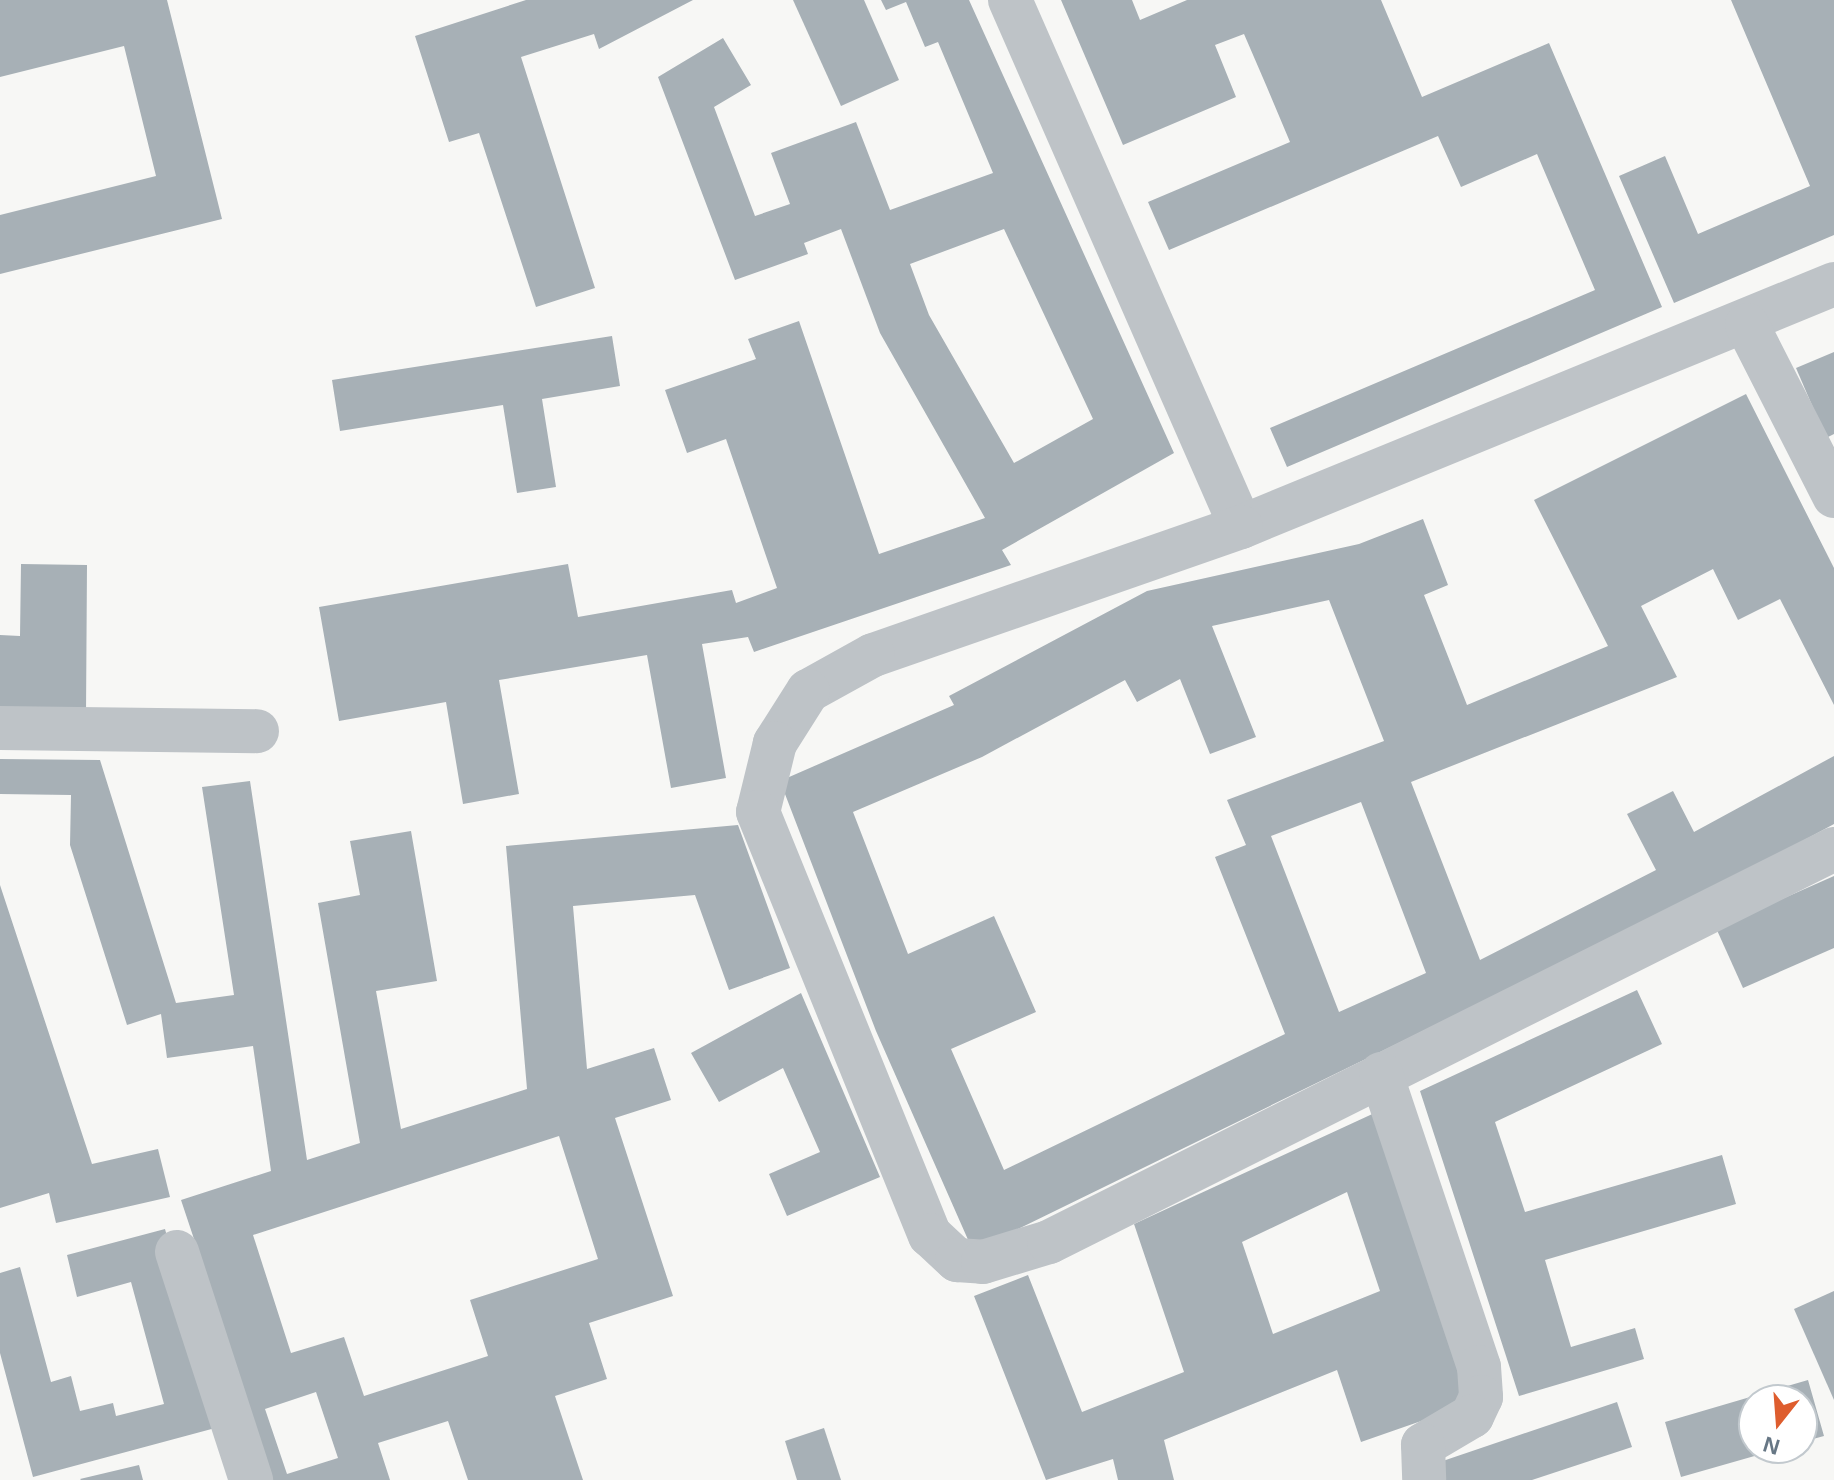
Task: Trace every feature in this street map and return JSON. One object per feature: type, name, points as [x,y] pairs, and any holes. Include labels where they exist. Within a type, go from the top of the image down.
[{"type":"street","points":[[1010,0],[1241,527]]},
{"type":"street","points":[[1834,284],[1747,325],[1241,527],[873,655],[808,691],[775,743],[758,812],[930,1235],[957,1260],[983,1262],[1049,1242],[1834,849]]},
{"type":"street","points":[[1747,325],[1834,496]]},
{"type":"street","points":[[0,728],[257,731]]},
{"type":"street","points":[[1381,1074],[1479,1367],[1481,1397],[1472,1416],[1423,1445],[1424,1480]]},
{"type":"street","points":[[177,1252],[251,1480]]},
{"type":"building","points":[[0,0],[167,0],[222,219],[0,274],[0,215],[156,176],[124,46],[0,77]]},
{"type":"building","points":[[526,0],[693,0],[599,49],[594,34],[521,57],[595,288],[536,307],[479,133],[449,142],[415,36]]},
{"type":"building","points":[[793,0],[864,0],[899,80],[841,106]]},
{"type":"building","points":[[881,0],[969,0],[1174,453],[1002,550],[1011,565],[754,652],[748,637],[702,644],[726,778],[671,788],[647,655],[499,680],[519,794],[463,804],[446,702],[339,721],[319,607],[568,564],[578,617],[732,590],[736,603],[777,588],[726,439],[687,453],[665,390],[756,359],[748,339],[799,321],[879,554],[985,518],[880,333],[841,229],[804,243],[808,254],[735,280],[658,77],[723,38],[751,85],[714,107],[755,216],[790,204],[771,153],[856,122],[890,210],[993,173],[938,42],[925,47],[906,2],[886,10]],"holes":[[[1004,229],[1093,419],[1014,463],[929,315],[910,264]]]},
{"type":"building","points":[[1061,0],[1132,0],[1140,20],[1187,0],[1381,0],[1422,97],[1549,43],[1662,307],[1287,467],[1270,428],[1595,290],[1537,154],[1461,187],[1438,136],[1169,250],[1148,202],[1290,142],[1244,34],[1215,45],[1236,97],[1123,145]]},
{"type":"building","points":[[1731,0],[1834,0],[1834,235],[1674,303],[1619,176],[1665,156],[1698,234],[1810,186]]},
{"type":"building","points":[[612,336],[620,386],[542,399],[556,487],[517,493],[503,405],[340,431],[332,380]]},
{"type":"building","points":[[1834,352],[1834,434],[1826,438],[1796,368]]},
{"type":"building","points":[[1746,394],[1834,568],[1834,705],[1780,599],[1738,620],[1713,569],[1641,606],[1677,677],[1411,782],[1480,960],[1656,870],[1627,814],[1673,791],[1694,832],[1834,756],[1834,824],[1722,885],[973,1251],[876,1031],[780,781],[954,705],[949,696],[1147,591],[1359,544],[1423,519],[1448,585],[1424,595],[1467,705],[1608,646],[1534,500]],"holes":[[[1329,600],[1384,741],[1227,800],[1246,845],[1215,857],[1285,1034],[1004,1170],[951,1049],[1036,1012],[994,916],[908,954],[853,812],[982,757],[1125,680],[1137,702],[1180,679],[1210,754],[1256,737],[1212,626]],[[1361,802],[1426,973],[1339,1012],[1271,836]]]},
{"type":"building","points":[[21,564],[87,565],[86,714],[0,712],[0,635],[20,636]]},
{"type":"building","points":[[0,759],[100,760],[176,1003],[234,995],[202,787],[250,781],[307,1160],[360,1143],[318,903],[360,895],[350,841],[411,831],[437,981],[376,991],[401,1129],[527,1089],[506,846],[738,825],[790,968],[729,990],[695,895],[573,906],[587,1069],[654,1048],[671,1100],[615,1118],[673,1296],[589,1323],[607,1379],[555,1396],[583,1480],[468,1480],[448,1421],[378,1443],[390,1480],[258,1480],[238,1371],[181,1200],[271,1171],[253,1046],[167,1058],[161,1014],[127,1025],[70,845],[71,795],[0,794]],"holes":[[[559,1136],[598,1259],[470,1300],[488,1356],[364,1396],[344,1337],[291,1353],[253,1235]],[[316,1392],[338,1458],[287,1474],[265,1409]]]},
{"type":"building","points":[[1834,876],[1834,948],[1743,988],[1716,928]]},
{"type":"building","points":[[0,885],[92,1164],[158,1149],[170,1197],[56,1223],[49,1193],[0,1208]]},
{"type":"building","points":[[1637,990],[1662,1044],[1495,1122],[1525,1212],[1722,1155],[1736,1204],[1545,1260],[1571,1347],[1635,1328],[1644,1359],[1519,1396],[1420,1091]]},
{"type":"building","points":[[801,993],[880,1177],[787,1216],[769,1174],[820,1152],[783,1068],[719,1102],[691,1053]]},
{"type":"building","points":[[1381,1110],[1470,1404],[1361,1442],[1337,1370],[1164,1440],[1174,1480],[1118,1480],[1113,1459],[1046,1480],[974,1296],[1028,1275],[1082,1412],[1184,1372],[1134,1224]],"holes":[[[1347,1192],[1380,1291],[1273,1334],[1242,1242]]]},
{"type":"building","points":[[165,1229],[219,1427],[33,1477],[0,1353],[0,1273],[20,1267],[51,1382],[71,1376],[80,1411],[113,1403],[116,1416],[164,1404],[131,1282],[77,1297],[67,1255]]},
{"type":"building","points":[[1834,1291],[1834,1400],[1794,1309]]},
{"type":"building","points":[[1738,1401],[1738,1461],[1681,1477],[1665,1422]]},
{"type":"building","points":[[1617,1402],[1632,1447],[1532,1480],[1436,1480],[1431,1465]]},
{"type":"building","points":[[1818,1415],[1824,1436],[1818,1438]]},
{"type":"building","points":[[824,1428],[841,1480],[797,1480],[785,1441]]},
{"type":"building","points":[[139,1465],[143,1480],[80,1479]]}]
